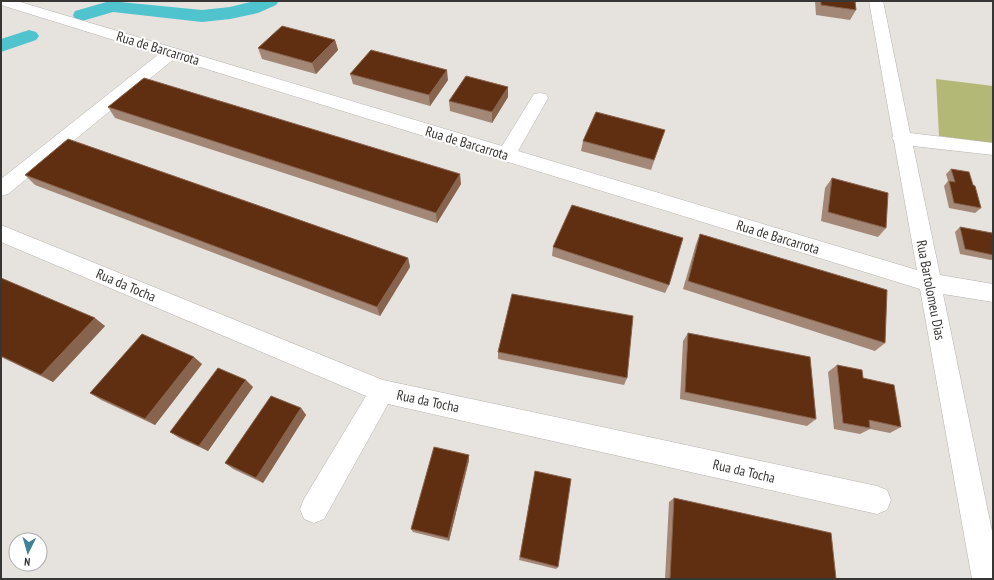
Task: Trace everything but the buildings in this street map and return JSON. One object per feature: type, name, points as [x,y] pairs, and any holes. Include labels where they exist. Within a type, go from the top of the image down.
[{"type":"street","name":"Rua Bartolomeu Dias","points":[[876,1],[901,138],[930,283],[985,524],[987,579]]},
{"type":"street","name":"Rua de Barcarrota","points":[[4,3],[172,52],[930,283],[993,293]]},
{"type":"street","points":[[1,189],[172,52]]},
{"type":"street","points":[[506,155],[540,98]]},
{"type":"street","points":[[901,138],[993,149]]},
{"type":"street","name":"Rua da Tocha","points":[[1,233],[382,391],[877,500]]},
{"type":"street","points":[[314,509],[382,391]]},
{"type":"green space","points":[[936,79],[993,86],[993,143],[939,136]]},
{"type":"waterway","points":[[82,15],[112,6],[202,16],[251,9],[270,1]]},
{"type":"waterway","points":[[1,46],[29,36]]}]
